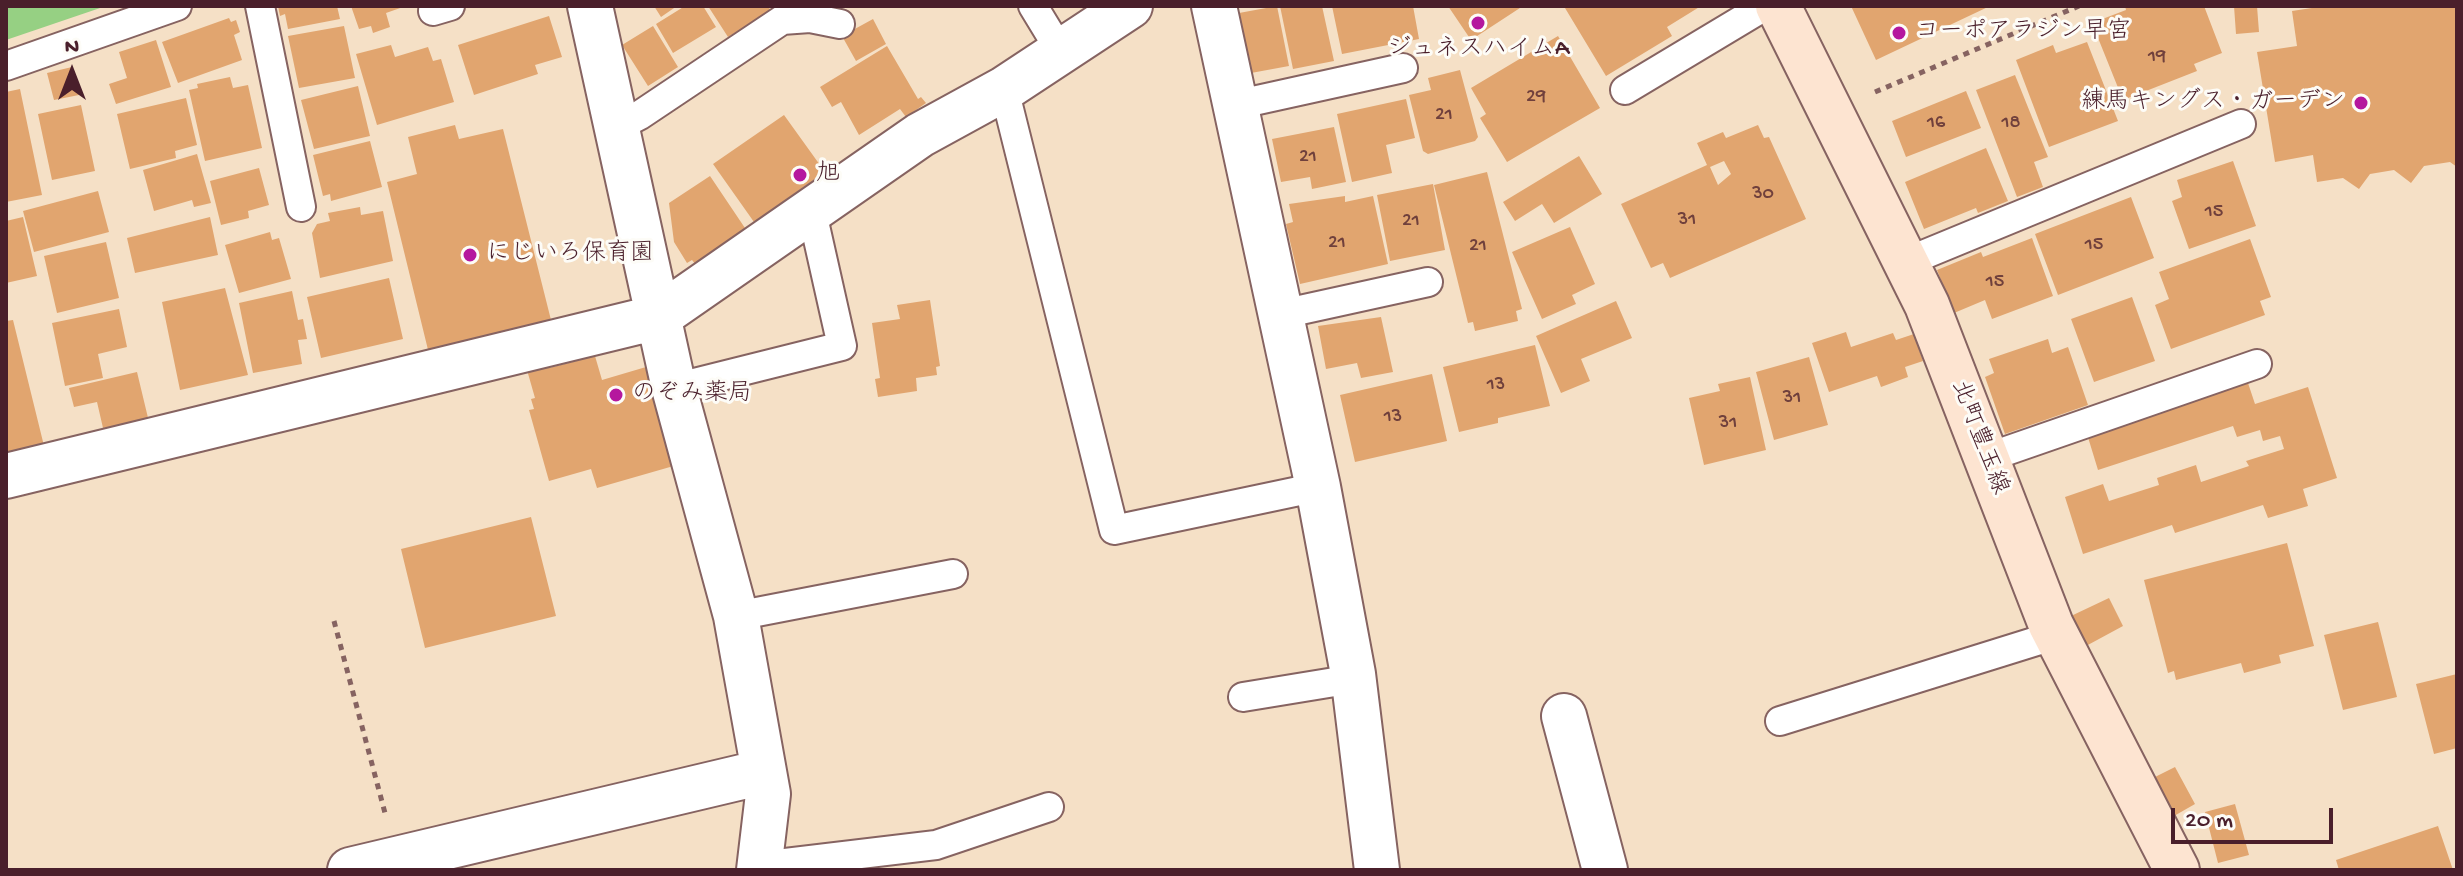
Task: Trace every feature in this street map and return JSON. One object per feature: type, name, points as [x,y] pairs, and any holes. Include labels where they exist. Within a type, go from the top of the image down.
[{"type":"main road","name":"北町豊玉線","points":[[1778,6],[1927,305],[2056,635],[2177,870]]},
{"type":"street","points":[[590,6],[674,388],[736,616],[768,794],[759,868]]},
{"type":"street","points":[[6,476],[658,317],[920,135],[1004,89],[1130,6]]},
{"type":"street","points":[[1214,6],[1318,487],[1353,679],[1377,870]]},
{"type":"street","points":[[1564,716],[1605,870]]},
{"type":"street","points":[[350,870],[763,772]]},
{"type":"lane","points":[[6,66],[177,6]]},
{"type":"lane","points":[[260,6],[301,207]]},
{"type":"lane","points":[[1033,6],[1061,52]]},
{"type":"lane","points":[[1625,90],[1765,6]]},
{"type":"lane","points":[[617,127],[640,115],[782,20],[810,18],[840,24]]},
{"type":"lane","points":[[1235,105],[1403,68]]},
{"type":"lane","points":[[1004,89],[1114,530],[1318,487]]},
{"type":"lane","points":[[1906,262],[2241,124]]},
{"type":"lane","points":[[674,388],[842,346],[811,208]]},
{"type":"lane","points":[[1282,314],[1428,282]]},
{"type":"lane","points":[[1986,458],[2257,364]]},
{"type":"lane","points":[[736,616],[953,574]]},
{"type":"lane","points":[[1780,721],[2056,635]]},
{"type":"lane","points":[[1243,697],[1353,679]]},
{"type":"lane","points":[[759,868],[936,845],[1049,807]]},
{"type":"path","points":[[1829,109],[1938,68],[2079,6]]},
{"type":"path","points":[[334,621],[398,859]]},
{"type":"green space","points":[[6,6],[106,6],[6,40]]},
{"type":"building","points":[[278,6],[337,6],[340,19],[288,29],[285,14],[280,16]]},
{"type":"building","points":[[351,6],[406,6],[386,13],[390,27],[373,33],[371,26],[359,29]]},
{"type":"building","points":[[654,6],[677,6],[661,17]]},
{"type":"building","points":[[685,6],[703,6],[716,27],[673,53],[656,24]]},
{"type":"building","points":[[708,6],[768,6],[771,11],[728,37]]},
{"type":"building","points":[[1277,6],[1289,66],[1251,73],[1239,13]]},
{"type":"building","points":[[1280,6],[1322,6],[1334,61],[1293,69]]},
{"type":"building","points":[[1332,6],[1413,6],[1419,39],[1342,54]]},
{"type":"building","name":"ジュネスハイムA","points":[[1448,6],[1523,6],[1471,40]]},
{"type":"building","points":[[1701,6],[1667,27],[1672,36],[1606,76],[1565,8]]},
{"type":"building","name":"コーポアラジン早宮","points":[[1851,6],[1990,6],[1876,60]]},
{"type":"building","points":[[2125,6],[2204,6],[2222,53],[2194,64],[2197,71],[2123,100],[2092,23],[2126,10]]},
{"type":"building","points":[[2234,6],[2257,6],[2259,32],[2236,34]]},
{"type":"building","name":"練馬キングス・ガーデン","points":[[2325,6],[2457,6],[2457,167],[2450,162],[2424,166],[2411,183],[2394,170],[2370,174],[2359,189],[2343,178],[2317,182],[2313,155],[2275,162],[2257,52],[2297,46],[2292,11]]},
{"type":"building","points":[[549,16],[562,57],[535,65],[538,74],[474,95],[458,45]]},
{"type":"building","points":[[229,18],[231,22],[236,20],[240,32],[234,35],[242,60],[178,83],[162,42]]},
{"type":"building","points":[[873,19],[886,44],[856,61],[842,36]]},
{"type":"building","points":[[344,26],[355,78],[299,88],[288,36]]},
{"type":"building","points":[[653,26],[678,67],[648,86],[622,45]]},
{"type":"building","points":[[1558,36],[1600,108],[1507,162],[1480,118],[1486,114],[1471,88]]},
{"type":"building","points":[[156,40],[171,87],[116,104],[109,84],[127,78],[119,52]]},
{"type":"building","points":[[2087,42],[2118,121],[2049,147],[2016,60],[2053,45],[2056,53]]},
{"type":"building","points":[[391,45],[395,57],[428,47],[433,61],[441,59],[454,102],[377,125],[356,54]]},
{"type":"building","points":[[887,46],[918,99],[921,97],[926,103],[906,117],[900,109],[859,135],[841,102],[832,107],[820,87]]},
{"type":"building","points":[[72,67],[79,95],[54,100],[47,73]]},
{"type":"building","points":[[1460,70],[1478,137],[1475,141],[1428,154],[1423,151],[1409,95],[1431,90],[1428,78]]},
{"type":"building","points":[[2015,75],[2048,157],[2034,162],[2043,187],[2017,197],[1976,90]]},
{"type":"building","points":[[230,77],[233,88],[248,85],[262,148],[205,161],[189,90],[198,88],[197,84]]},
{"type":"building","points":[[358,86],[370,136],[314,149],[301,100]]},
{"type":"building","points":[[20,89],[42,195],[6,202],[6,92]]},
{"type":"building","points":[[1966,91],[1981,128],[1906,157],[1892,121]]},
{"type":"building","points":[[186,98],[197,145],[175,151],[176,158],[130,169],[117,114]]},
{"type":"building","points":[[1406,99],[1415,138],[1386,145],[1392,173],[1352,182],[1337,114]]},
{"type":"building","points":[[81,105],[95,171],[52,180],[38,114]]},
{"type":"building","points":[[784,115],[825,172],[754,222],[713,164]]},
{"type":"building","name":"にじいろ保育園","points":[[455,125],[459,139],[503,129],[553,328],[430,358],[387,182],[417,174],[408,137]]},
{"type":"building","points":[[1758,125],[1764,138],[1769,137],[1806,219],[1670,278],[1663,263],[1651,268],[1621,204],[1707,165],[1697,143],[1723,132],[1726,138]],"holes":[[[1724,161],[1731,174],[1718,185],[1710,167]]]},
{"type":"building","points":[[1334,127],[1346,182],[1312,189],[1310,177],[1281,182],[1272,139]]},
{"type":"building","points":[[370,141],[382,187],[331,201],[330,194],[323,196],[313,155]]},
{"type":"building","points":[[1986,148],[2008,201],[1978,213],[1976,208],[1924,229],[1905,182]]},
{"type":"building","points":[[197,154],[211,203],[194,207],[192,200],[154,211],[143,170]]},
{"type":"building","points":[[1579,156],[1602,194],[1554,223],[1542,204],[1515,221],[1503,202]]},
{"type":"building","points":[[2233,161],[2256,226],[2189,249],[2172,201],[2182,197],[2177,180]]},
{"type":"building","points":[[259,168],[269,205],[248,211],[249,218],[221,225],[210,181]]},
{"type":"building","points":[[1487,172],[1522,309],[1516,311],[1518,321],[1475,331],[1473,322],[1468,323],[1434,185]]},
{"type":"building","points":[[710,176],[749,234],[700,270],[692,260],[687,263],[674,242],[669,203]]},
{"type":"building","points":[[1433,184],[1445,250],[1390,261],[1377,195]]},
{"type":"building","points":[[98,191],[109,232],[34,252],[23,211]]},
{"type":"building","points":[[1345,196],[1345,202],[1373,196],[1388,264],[1300,284],[1286,224],[1293,222],[1289,204]]},
{"type":"building","points":[[2131,197],[2154,258],[2058,295],[2035,234]]},
{"type":"building","points":[[360,207],[361,215],[383,211],[393,261],[320,278],[312,233],[317,224],[330,221],[328,213]]},
{"type":"building","points":[[23,217],[37,276],[6,283],[6,221]]},
{"type":"building","points":[[210,217],[218,255],[135,273],[127,238]]},
{"type":"building","points":[[1570,227],[1595,284],[1572,295],[1576,304],[1542,319],[1512,252]]},
{"type":"building","points":[[270,232],[272,240],[279,238],[291,279],[239,293],[225,245]]},
{"type":"building","points":[[2032,238],[2053,296],[1992,319],[1985,300],[1954,313],[1937,270],[1981,252],[1983,257]]},
{"type":"building","points":[[2250,239],[2271,297],[2260,301],[2265,315],[2171,349],[2155,305],[2169,299],[2159,272]]},
{"type":"building","points":[[106,242],[119,298],[57,313],[44,256]]},
{"type":"building","points":[[389,278],[403,339],[321,358],[307,297]]},
{"type":"building","points":[[225,288],[248,375],[180,390],[162,302]]},
{"type":"building","points":[[292,291],[298,320],[303,319],[307,339],[298,340],[302,364],[253,373],[239,303]]},
{"type":"building","points":[[2132,297],[2155,361],[2094,382],[2071,319]]},
{"type":"building","points":[[930,300],[940,366],[936,367],[937,375],[916,378],[917,391],[878,397],[875,379],[880,378],[872,323],[900,319],[897,305]]},
{"type":"building","points":[[1616,301],[1632,338],[1581,359],[1590,381],[1561,393],[1536,336]]},
{"type":"building","points":[[119,309],[127,347],[98,354],[103,378],[65,386],[52,323]]},
{"type":"building","points":[[1381,317],[1393,372],[1361,378],[1357,363],[1326,369],[1318,326]]},
{"type":"building","points":[[13,320],[46,454],[6,463],[6,321]]},
{"type":"building","points":[[1846,332],[1851,347],[1893,333],[1896,340],[1914,334],[1923,361],[1905,367],[1908,377],[1881,387],[1877,376],[1829,392],[1812,343]]},
{"type":"building","points":[[2048,339],[2052,353],[2068,347],[2088,405],[2005,434],[1985,377],[1994,373],[1989,359]]},
{"type":"building","points":[[1535,345],[1550,406],[1498,418],[1498,423],[1459,432],[1443,367]]},
{"type":"building","points":[[595,356],[602,380],[646,367],[677,465],[597,488],[591,469],[549,481],[529,410],[534,409],[531,399],[535,398],[527,370],[548,364],[549,368]]},
{"type":"building","points":[[1809,357],[1828,425],[1774,440],[1756,372]]},
{"type":"building","points":[[137,372],[149,422],[103,428],[97,402],[74,407],[69,388]]},
{"type":"building","points":[[1432,374],[1447,441],[1355,462],[1340,395]]},
{"type":"building","points":[[1750,377],[1766,450],[1704,465],[1689,398],[1720,391],[1718,384]]},
{"type":"building","points":[[2248,383],[2255,404],[2308,387],[2337,478],[2303,489],[2308,506],[2268,518],[2263,505],[2175,533],[2172,525],[2083,554],[2065,497],[2103,484],[2109,501],[2159,485],[2157,478],[2196,465],[2201,482],[2249,466],[2246,461],[2284,449],[2280,436],[2263,441],[2260,430],[2237,437],[2233,426],[2098,470],[2087,434]]},
{"type":"building","points":[[531,517],[556,616],[425,648],[401,549]]},
{"type":"building","points":[[2287,543],[2314,646],[2279,655],[2281,663],[2244,673],[2241,663],[2176,680],[2174,671],[2168,673],[2144,580]]},
{"type":"building","points":[[2109,598],[2123,626],[2086,646],[2071,616]]},
{"type":"building","points":[[2378,622],[2397,697],[2343,710],[2324,635]]},
{"type":"building","points":[[2457,674],[2457,748],[2434,754],[2416,684]]},
{"type":"building","points":[[2175,767],[2195,804],[2174,816],[2153,778]]},
{"type":"building","points":[[2235,804],[2249,855],[2218,863],[2205,812]]},
{"type":"building","points":[[2438,826],[2453,870],[2339,870],[2336,860]]},
{"type":"place","name":"ジュネスハイムA","points":[[1478,23]]},
{"type":"place","name":"コーポアラジン早宮","points":[[1899,33]]},
{"type":"place","name":"練馬キングス・ガーデン","points":[[2361,103]]},
{"type":"place","name":"旭","points":[[800,175]]},
{"type":"place","name":"にじいろ保育園","points":[[470,255]]},
{"type":"place","name":"のぞみ薬局","points":[[616,395]]}]
